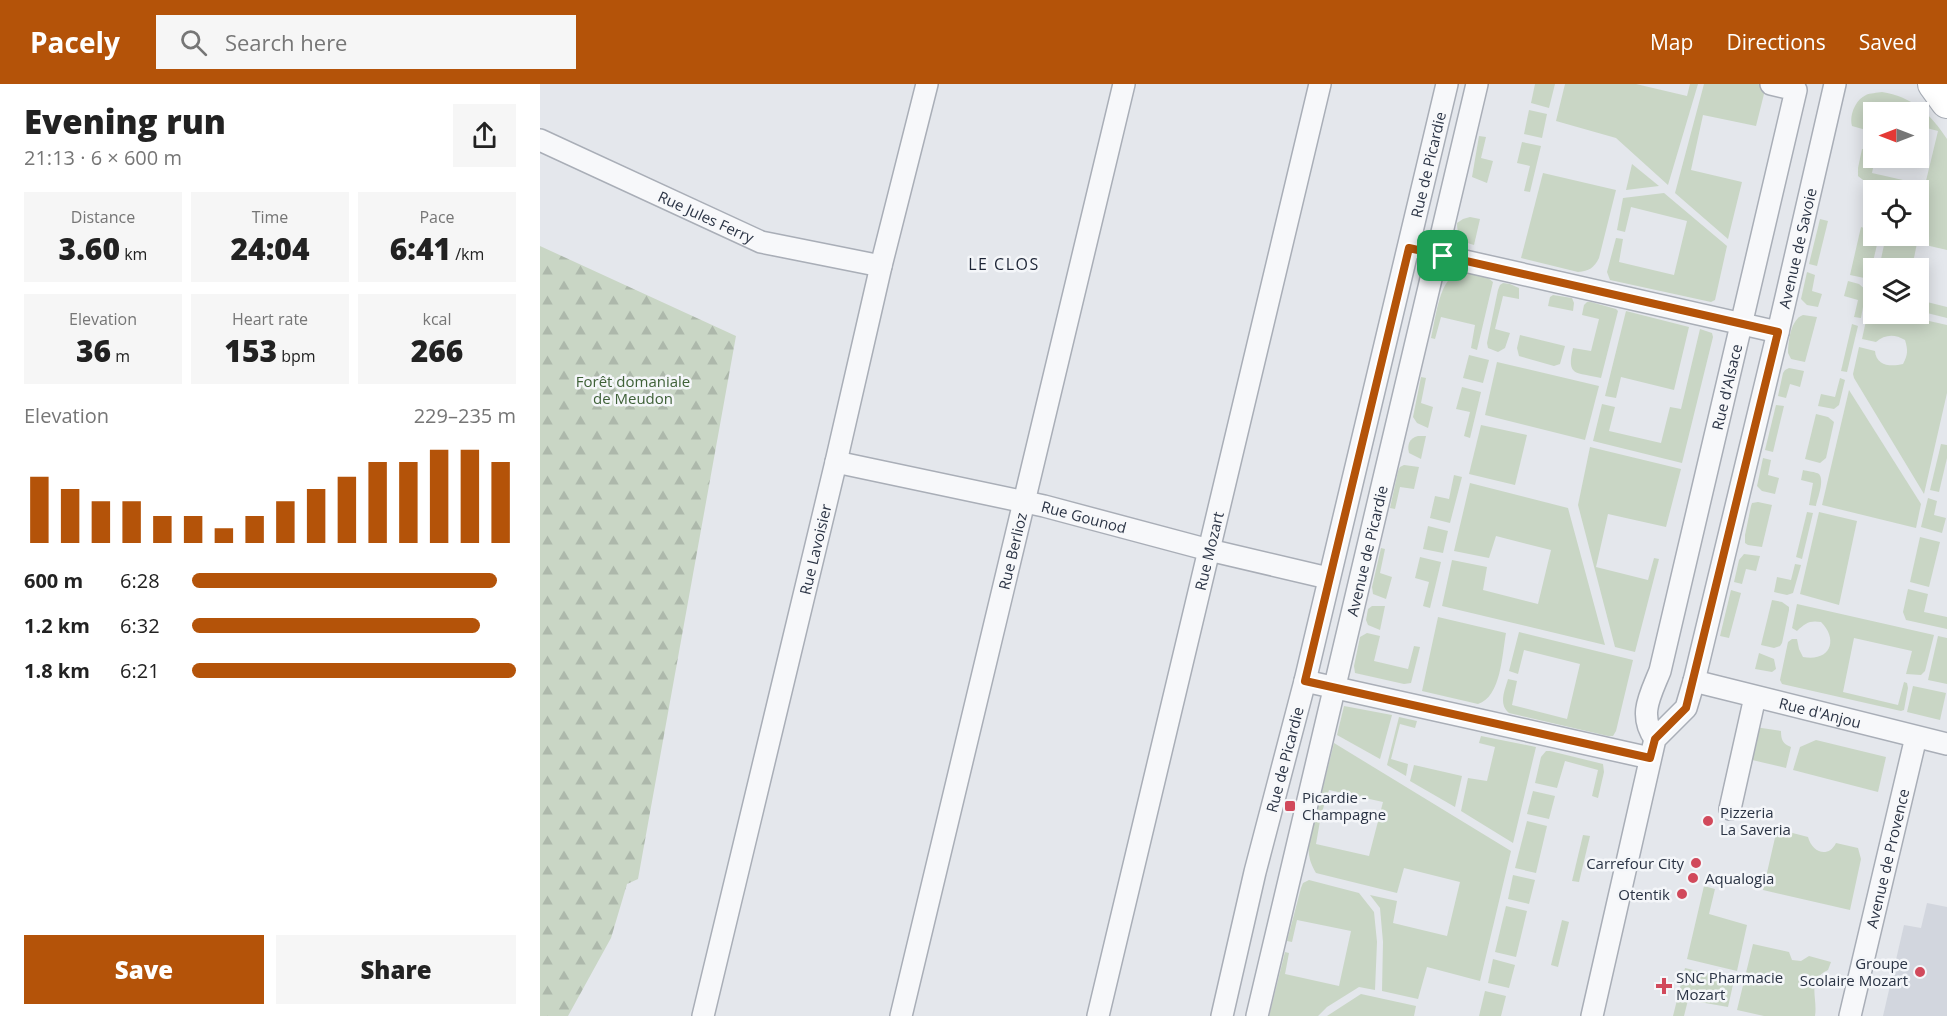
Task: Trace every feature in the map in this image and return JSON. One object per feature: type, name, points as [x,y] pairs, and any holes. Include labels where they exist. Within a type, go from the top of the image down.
[{"type":"street","name":"Rue Berlioz","points":[[901,1016],[1124,84]]},
{"type":"street","name":"Rue Mozart","points":[[1098,1016],[1320,84]]},
{"type":"street","name":"Rue de Picardie","points":[[1222,1016],[1255,872],[1305,681],[1447,84]]},
{"type":"street","name":"Avenue de Picardie","points":[[1257,1016],[1477,84]]},
{"type":"street","name":"Rue d'Alsace","points":[[1652,749],[1646,718],[1649,700],[1660,671],[1796,90],[1771,84]]},
{"type":"street","name":"Avenue de Savoie","points":[[1652,749],[1686,708],[1834,92],[1851,84]]},
{"type":"street","name":"Rue Lavoisier","points":[[703,1016],[836,462],[920,85]]},
{"type":"street","name":"Rue Jules Ferry","points":[[540,140],[761,242],[880,266]]},
{"type":"street","points":[[1409,248],[1778,332]]},
{"type":"street","name":"Rue Gounod","points":[[836,462],[1024,502],[1328,578]]},
{"type":"street","name":"Rue d'Alsace","points":[[1660,671],[1661,706],[1673,722]]},
{"type":"street","points":[[1305,681],[1652,749],[1592,1016]]},
{"type":"street","name":"Rue d'Anjou","points":[[1694,681],[1947,744]]},
{"type":"street","points":[[1730,809],[1755,697]]},
{"type":"street","name":"Avenue de Provence","points":[[1850,1016],[1916,737]]},
{"type":"shaded area","name":"Groupe Scolaire Mozart","points":[[1927,903],[1947,907],[1947,1016],[1883,1016],[1904,925],[1921,928]]},
{"type":"green space","points":[[1535,84],[1555,84],[1549,108],[1531,103]]},
{"type":"green space","points":[[1565,84],[1636,84],[1687,96],[1690,84],[1698,84],[1668,185],[1616,138],[1556,121]]},
{"type":"green space","points":[[1704,84],[1766,86],[1756,126],[1703,115],[1691,170],[1742,182],[1728,239],[1675,193]]},
{"type":"green space","points":[[1882,92],[1911,102],[1863,102],[1863,129],[1852,126],[1852,113],[1856,104],[1868,94]]},
{"type":"green space","points":[[1529,110],[1547,114],[1542,138],[1524,134]]},
{"type":"green space","points":[[1929,116],[1947,139],[1947,250],[1929,246],[1929,180],[1926,180],[1938,131],[1929,129]]},
{"type":"green space","points":[[1479,136],[1486,137],[1481,158],[1493,161],[1487,183],[1472,177]]},
{"type":"green space","points":[[1522,142],[1541,146],[1530,192],[1524,191],[1530,166],[1517,163]]},
{"type":"green space","points":[[1862,149],[1863,168],[1873,168],[1872,173],[1903,180],[1864,180],[1858,176]]},
{"type":"green space","points":[[1632,164],[1659,186],[1626,190]]},
{"type":"green space","points":[[1543,173],[1616,190],[1599,258],[1588,270],[1578,272],[1521,258]]},
{"type":"green space","points":[[1664,193],[1727,246],[1715,300],[1711,302],[1610,280],[1607,272],[1616,238],[1623,239],[1619,262],[1674,275],[1687,221],[1631,207],[1625,232],[1617,230],[1623,198]]},
{"type":"green space","points":[[1470,217],[1480,219],[1474,245],[1461,238],[1457,228],[1457,223]]},
{"type":"green space","points":[[1820,219],[1828,221],[1817,266],[1809,264]]},
{"type":"green space","points":[[1861,227],[1863,228],[1863,246],[1877,246],[1874,258],[1863,258],[1863,278],[1850,275]]},
{"type":"green space","name":"Forêt domaniale de Meudon","points":[[540,246],[736,336],[638,879],[627,884],[611,938],[568,1016],[540,1016]]},
{"type":"green space","points":[[1884,246],[1916,246],[1914,258],[1881,258]]},
{"type":"green space","points":[[1461,272],[1488,278],[1493,282],[1477,350],[1471,348],[1475,325],[1441,317],[1435,339],[1431,338],[1443,289],[1454,275]]},
{"type":"green space","points":[[1807,272],[1815,275],[1812,291],[1822,294],[1818,307],[1807,305],[1801,299]]},
{"type":"green space","points":[[1848,281],[1863,287],[1861,318],[1854,317],[1858,300],[1844,296]]},
{"type":"green space","points":[[1503,283],[1519,288],[1519,299],[1503,296],[1495,329],[1510,333],[1505,348],[1498,352],[1488,348],[1487,343],[1498,290]]},
{"type":"green space","points":[[1553,295],[1572,298],[1573,311],[1548,306],[1550,297]]},
{"type":"green space","points":[[1587,302],[1618,311],[1601,378],[1579,374],[1572,369],[1571,364],[1573,348],[1591,351],[1599,319],[1582,315]]},
{"type":"green space","points":[[1929,302],[1947,307],[1947,318],[1929,314]]},
{"type":"green space","points":[[1626,311],[1689,327],[1674,390],[1621,377],[1616,398],[1605,396]]},
{"type":"green space","points":[[1803,315],[1817,317],[1805,362],[1791,359],[1788,353],[1793,326]]},
{"type":"green space","points":[[1929,321],[1947,325],[1947,393],[1924,494],[1853,374],[1859,347],[1875,351],[1878,360],[1885,364],[1903,364],[1907,355],[1905,340],[1890,336],[1876,342],[1862,339],[1865,324],[1929,324]]},
{"type":"green space","points":[[1852,324],[1858,326],[1847,372],[1841,371]]},
{"type":"green space","points":[[1700,329],[1712,333],[1713,337],[1682,463],[1593,441],[1602,404],[1615,407],[1609,431],[1661,443],[1670,407],[1681,409]]},
{"type":"green space","points":[[1520,335],[1565,346],[1560,364],[1554,366],[1519,356],[1517,348]]},
{"type":"green space","points":[[1469,355],[1489,360],[1483,383],[1463,378]]},
{"type":"green space","points":[[1497,362],[1599,386],[1585,440],[1485,415]]},
{"type":"green space","points":[[1789,368],[1804,371],[1800,387],[1790,384],[1786,398],[1778,396],[1783,373]]},
{"type":"green space","points":[[1421,377],[1426,378],[1421,403],[1433,407],[1428,428],[1417,423],[1413,417]]},
{"type":"green space","points":[[1840,378],[1845,380],[1839,405],[1834,409],[1818,406],[1821,394],[1835,397]]},
{"type":"green space","points":[[1462,387],[1481,392],[1470,438],[1464,436],[1470,412],[1456,409]]},
{"type":"green space","points":[[1849,390],[1921,504],[1916,528],[1822,505]]},
{"type":"green space","points":[[1776,405],[1784,406],[1773,452],[1765,450]]},
{"type":"green space","points":[[1816,414],[1828,417],[1834,422],[1826,458],[1820,463],[1805,459]]},
{"type":"green space","points":[[1481,425],[1527,435],[1515,485],[1469,474]]},
{"type":"green space","points":[[1418,436],[1426,436],[1421,459],[1409,453],[1408,450],[1411,440]]},
{"type":"green space","points":[[1941,444],[1947,445],[1947,458],[1939,492],[1930,490]]},
{"type":"green space","points":[[1590,447],[1681,469],[1666,527],[1608,514],[1596,567],[1648,580],[1654,558],[1659,559],[1635,652],[1615,647],[1578,505]]},
{"type":"green space","points":[[1763,458],[1771,460],[1768,475],[1779,478],[1775,494],[1762,491],[1757,486]]},
{"type":"green space","points":[[1404,465],[1419,467],[1414,489],[1400,487],[1395,509],[1390,508],[1398,471]]},
{"type":"green space","points":[[1803,470],[1818,473],[1821,477],[1816,506],[1809,505],[1813,483],[1801,480]]},
{"type":"green space","points":[[1454,475],[1462,477],[1450,523],[1430,518],[1435,496],[1449,499]]},
{"type":"green space","points":[[1470,483],[1568,508],[1605,645],[1442,606],[1452,560],[1487,567],[1483,590],[1538,604],[1551,550],[1496,536],[1489,558],[1454,551]]},
{"type":"green space","points":[[1928,498],[1937,501],[1934,515],[1946,518],[1942,533],[1921,527]]},
{"type":"green space","points":[[1752,503],[1772,505],[1762,547],[1745,543],[1751,506]]},
{"type":"green space","points":[[1807,512],[1813,513],[1802,559],[1796,557]]},
{"type":"green space","points":[[1819,512],[1857,521],[1839,605],[1800,594]]},
{"type":"green space","points":[[1428,526],[1448,531],[1443,553],[1423,549]]},
{"type":"green space","points":[[1920,537],[1940,542],[1929,587],[1910,582]]},
{"type":"green space","points":[[1381,548],[1385,549],[1380,573],[1392,577],[1386,599],[1373,594],[1372,587]]},
{"type":"green space","points":[[1744,554],[1760,556],[1756,571],[1746,569],[1742,584],[1734,582],[1739,560]]},
{"type":"green space","points":[[1420,557],[1441,562],[1430,608],[1423,606],[1429,582],[1415,578]]},
{"type":"green space","points":[[1795,564],[1801,565],[1793,593],[1787,595],[1774,592],[1777,577],[1791,580]]},
{"type":"green space","points":[[1908,589],[1928,594],[1924,612],[1947,617],[1947,629],[1906,620],[1903,612]]},
{"type":"green space","points":[[1731,590],[1741,593],[1729,638],[1720,636]]},
{"type":"green space","points":[[1772,600],[1782,602],[1789,607],[1782,643],[1774,648],[1761,645]]},
{"type":"green space","points":[[1797,604],[1934,635],[1925,671],[1921,675],[1906,674],[1912,651],[1854,638],[1843,692],[1898,705],[1904,682],[1907,683],[1908,688],[1904,710],[1782,684],[1780,680],[1788,642],[1797,639],[1803,657],[1820,656],[1829,648],[1830,636],[1821,622],[1808,623],[1797,631],[1792,628]]},
{"type":"green space","points":[[1372,606],[1385,606],[1380,630],[1368,625],[1366,620],[1368,609]]},
{"type":"green space","points":[[1438,617],[1506,633],[1499,674],[1492,693],[1486,700],[1478,704],[1422,691]]},
{"type":"green space","points":[[1519,632],[1633,660],[1613,736],[1509,713],[1503,701],[1508,679],[1517,681],[1512,705],[1567,719],[1580,664],[1524,650],[1518,674],[1509,671]]},
{"type":"green space","points":[[1367,633],[1380,636],[1374,661],[1408,669],[1414,646],[1420,647],[1411,683],[1404,684],[1355,673],[1354,666],[1360,637]]},
{"type":"green space","points":[[1938,636],[1947,638],[1947,684],[1928,680]]},
{"type":"green space","points":[[1759,653],[1774,659],[1776,669],[1772,672],[1755,669]]},
{"type":"green space","points":[[1913,686],[1946,693],[1940,720],[1907,712]]},
{"type":"green space","points":[[1344,706],[1392,715],[1380,759],[1337,735]]},
{"type":"green space","points":[[1399,717],[1417,721],[1415,728],[1400,724],[1391,759],[1408,764],[1406,776],[1387,765]]},
{"type":"green space","points":[[1755,727],[1781,731],[1783,741],[1791,747],[1786,768],[1748,759]]},
{"type":"green space","points":[[1481,736],[1536,747],[1513,843],[1461,811],[1468,778],[1487,781],[1495,747],[1479,743]]},
{"type":"green space","points":[[1816,740],[1886,757],[1878,792],[1793,770],[1800,747]]},
{"type":"green space","points":[[1334,743],[1511,851],[1480,981],[1427,967],[1418,999],[1382,991],[1383,942],[1380,908],[1370,895],[1397,901],[1393,923],[1447,936],[1460,882],[1404,868],[1397,893],[1316,873],[1309,853],[1315,820],[1320,821],[1316,844],[1369,856],[1383,802],[1329,790],[1322,812],[1317,811]]},
{"type":"green space","points":[[1546,751],[1603,764],[1604,772],[1598,798],[1592,796],[1598,770],[1565,761],[1557,788],[1535,783],[1541,757]]},
{"type":"green space","points":[[1414,765],[1462,776],[1455,807],[1410,781]]},
{"type":"green space","points":[[1533,791],[1555,796],[1549,819],[1527,814]]},
{"type":"green space","points":[[1527,821],[1547,826],[1536,873],[1515,868]]},
{"type":"green space","points":[[1777,829],[1808,837],[1813,847],[1820,852],[1829,851],[1836,843],[1858,848],[1861,859],[1850,910],[1763,890]]},
{"type":"green space","points":[[1583,835],[1590,836],[1579,882],[1572,881]]},
{"type":"green space","points":[[1513,875],[1535,880],[1529,904],[1508,899]]},
{"type":"green space","points":[[1309,880],[1359,893],[1374,912],[1377,942],[1375,990],[1359,987],[1327,1007],[1318,1016],[1269,1016],[1285,952],[1289,953],[1285,974],[1339,986],[1351,931],[1297,920],[1292,942],[1287,941],[1301,888],[1303,883]]},
{"type":"green space","points":[[1704,886],[1715,889],[1709,914],[1747,925],[1737,971],[1687,959]]},
{"type":"green space","points":[[1506,906],[1527,911],[1516,957],[1495,952]]},
{"type":"green space","points":[[1562,920],[1569,922],[1558,967],[1551,965]]},
{"type":"green space","points":[[1753,944],[1789,952],[1792,960],[1801,961],[1809,956],[1831,962],[1828,970],[1821,974],[1815,984],[1815,1016],[1764,1016],[1737,1010]]},
{"type":"green space","points":[[1493,959],[1515,965],[1509,988],[1488,983]]},
{"type":"green space","points":[[1685,968],[1734,980],[1728,1007],[1688,1000],[1684,1016],[1673,1016]]},
{"type":"green space","points":[[1485,991],[1506,996],[1501,1016],[1479,1016]]},
{"type":"green space","points":[[1361,994],[1416,1006],[1414,1016],[1327,1016]]},
{"type":"place","name":"Picardie - Champagne","points":[[1290,806]]},
{"type":"place","name":"Pizzeria La Saveria","points":[[1708,821]]},
{"type":"place","name":"Carrefour City","points":[[1696,863]]},
{"type":"place","name":"Aqualogia","points":[[1693,878]]},
{"type":"place","name":"Otentik","points":[[1682,894]]},
{"type":"place","name":"Groupe Scolaire Mozart","points":[[1920,972]]},
{"type":"place","name":"SNC Pharmacie Mozart","points":[[1664,986]]},
{"type":"district","name":"LE CLOS","points":[[1004,264]]},
{"type":"route","points":[[1409,248],[1443,256],[1778,332],[1686,708],[1655,739],[1650,758],[1305,681],[1409,248]]}]
